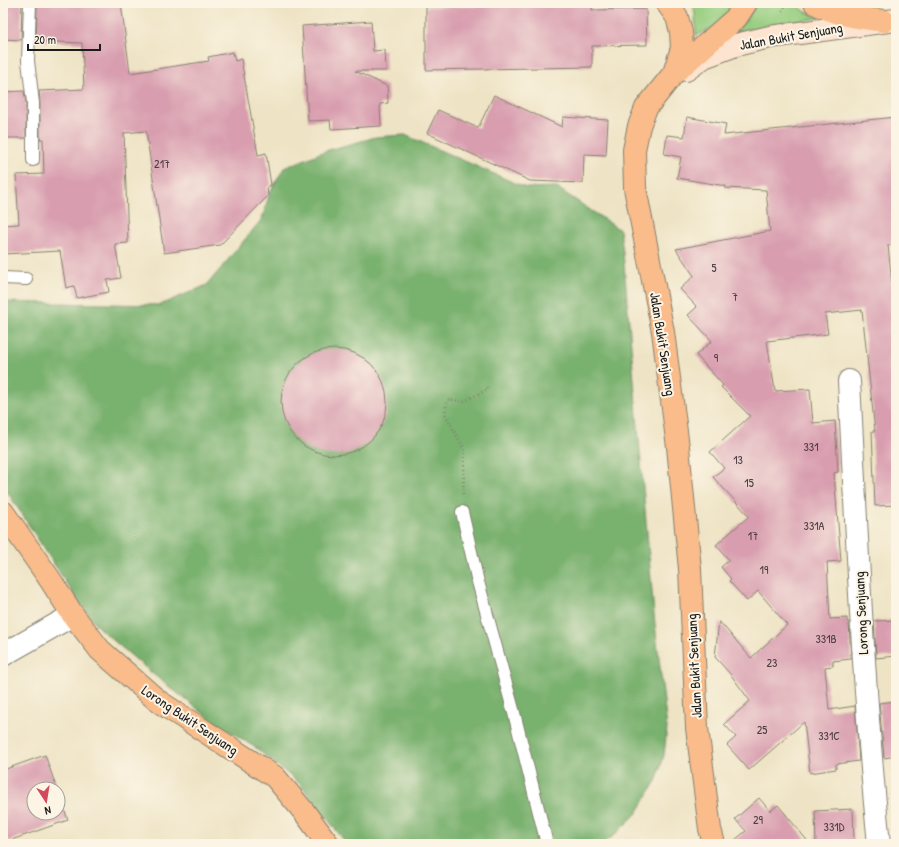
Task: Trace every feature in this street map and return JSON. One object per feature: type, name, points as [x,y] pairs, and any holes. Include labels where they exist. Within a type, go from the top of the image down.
[{"type":"main road","points":[[667,3],[676,17],[681,32],[682,48],[669,79]]},
{"type":"main road","points":[[669,79],[736,18],[746,3]]},
{"type":"main road","points":[[815,3],[827,9],[855,17],[890,20]]},
{"type":"main road","name":"Jalan Bukit Senjuang","points":[[714,844],[710,829],[697,728],[690,569],[678,447],[663,332],[635,188],[634,150],[639,126],[646,108],[669,79],[704,58],[736,45],[770,37],[890,20]]},
{"type":"main road","name":"Lorong Bukit Senjuang","points":[[3,512],[73,615],[100,650],[158,701],[275,778],[305,813],[328,844]]},
{"type":"street","name":"Lorong Senjuang","points":[[849,381],[861,628],[879,844]]},
{"type":"street","points":[[3,654],[73,615]]},
{"type":"lane","points":[[30,3],[28,61],[33,104],[33,160]]},
{"type":"lane","points":[[3,278],[26,279]]},
{"type":"lane","points":[[462,512],[477,578],[514,713],[547,844]]},
{"type":"path","points":[[462,512],[465,450],[444,414],[447,400],[465,401],[488,389],[486,385]]},
{"type":"green space","points":[[692,3],[737,3],[713,27],[696,36],[695,13]]},
{"type":"green space","points":[[757,3],[794,3],[806,12],[821,18],[774,24],[735,32],[745,21]]},
{"type":"green space","points":[[405,135],[526,188],[556,187],[620,230],[654,615],[667,728],[664,755],[657,779],[637,813],[615,835],[601,844],[347,844],[299,783],[256,748],[212,720],[153,674],[99,628],[76,598],[3,485],[3,302],[160,305],[207,285],[262,219],[270,192],[284,168],[325,151],[376,137]]},
{"type":"building","points":[[3,3],[22,3],[21,40],[3,39]]},
{"type":"building","points":[[37,3],[96,3],[97,6],[121,3],[130,73],[209,61],[208,57],[233,52],[235,61],[241,59],[258,155],[266,153],[271,185],[267,187],[268,196],[220,245],[164,253],[146,131],[124,133],[128,243],[115,244],[121,278],[107,280],[109,292],[77,298],[74,286],[66,288],[60,251],[3,254],[3,225],[19,224],[16,175],[44,174],[43,139],[40,139],[39,91],[84,89],[82,43],[36,41]]},
{"type":"building","points":[[592,4],[592,10],[646,9],[647,45],[592,46],[592,67],[426,70],[426,7]]},
{"type":"building","points":[[371,21],[373,51],[385,50],[386,71],[355,71],[387,86],[388,103],[380,104],[381,126],[331,129],[330,120],[308,121],[302,26]]},
{"type":"building","points":[[24,91],[26,103],[26,138],[3,138],[3,92]]},
{"type":"building","points":[[494,95],[562,127],[563,117],[608,120],[606,155],[584,154],[583,183],[530,181],[427,133],[438,110],[478,128]]},
{"type":"building","points":[[687,117],[726,124],[724,135],[896,117],[896,244],[888,245],[896,323],[896,505],[875,506],[872,431],[875,431],[862,310],[825,314],[828,334],[767,341],[775,391],[810,389],[813,423],[835,421],[838,472],[834,473],[841,561],[827,562],[830,619],[847,618],[847,622],[849,622],[851,659],[833,661],[833,666],[825,667],[829,710],[855,706],[859,761],[836,764],[836,769],[810,773],[804,722],[749,770],[727,745],[736,737],[724,724],[750,701],[731,675],[715,657],[719,621],[751,658],[787,625],[758,591],[747,601],[729,581],[731,579],[721,567],[729,560],[716,545],[749,516],[713,477],[724,468],[710,452],[750,416],[721,387],[723,385],[696,355],[712,341],[688,315],[697,307],[680,289],[694,276],[676,249],[770,231],[766,190],[725,188],[726,186],[677,178],[681,157],[664,154],[667,135],[684,137]]},
{"type":"building","points":[[334,349],[354,353],[372,364],[383,382],[387,402],[383,422],[372,440],[354,451],[334,455],[314,451],[296,440],[285,422],[281,402],[285,382],[296,364],[314,353]]},
{"type":"building","points":[[896,620],[896,656],[876,658],[874,621]]},
{"type":"building","points":[[896,701],[896,756],[884,758],[879,703]]},
{"type":"building","points":[[45,755],[54,781],[26,781],[26,821],[65,821],[3,843],[3,770]]},
{"type":"building","points":[[759,798],[770,811],[778,805],[810,844],[730,844],[746,831],[735,819]]},
{"type":"building","points":[[853,809],[854,844],[816,844],[815,811]]}]
